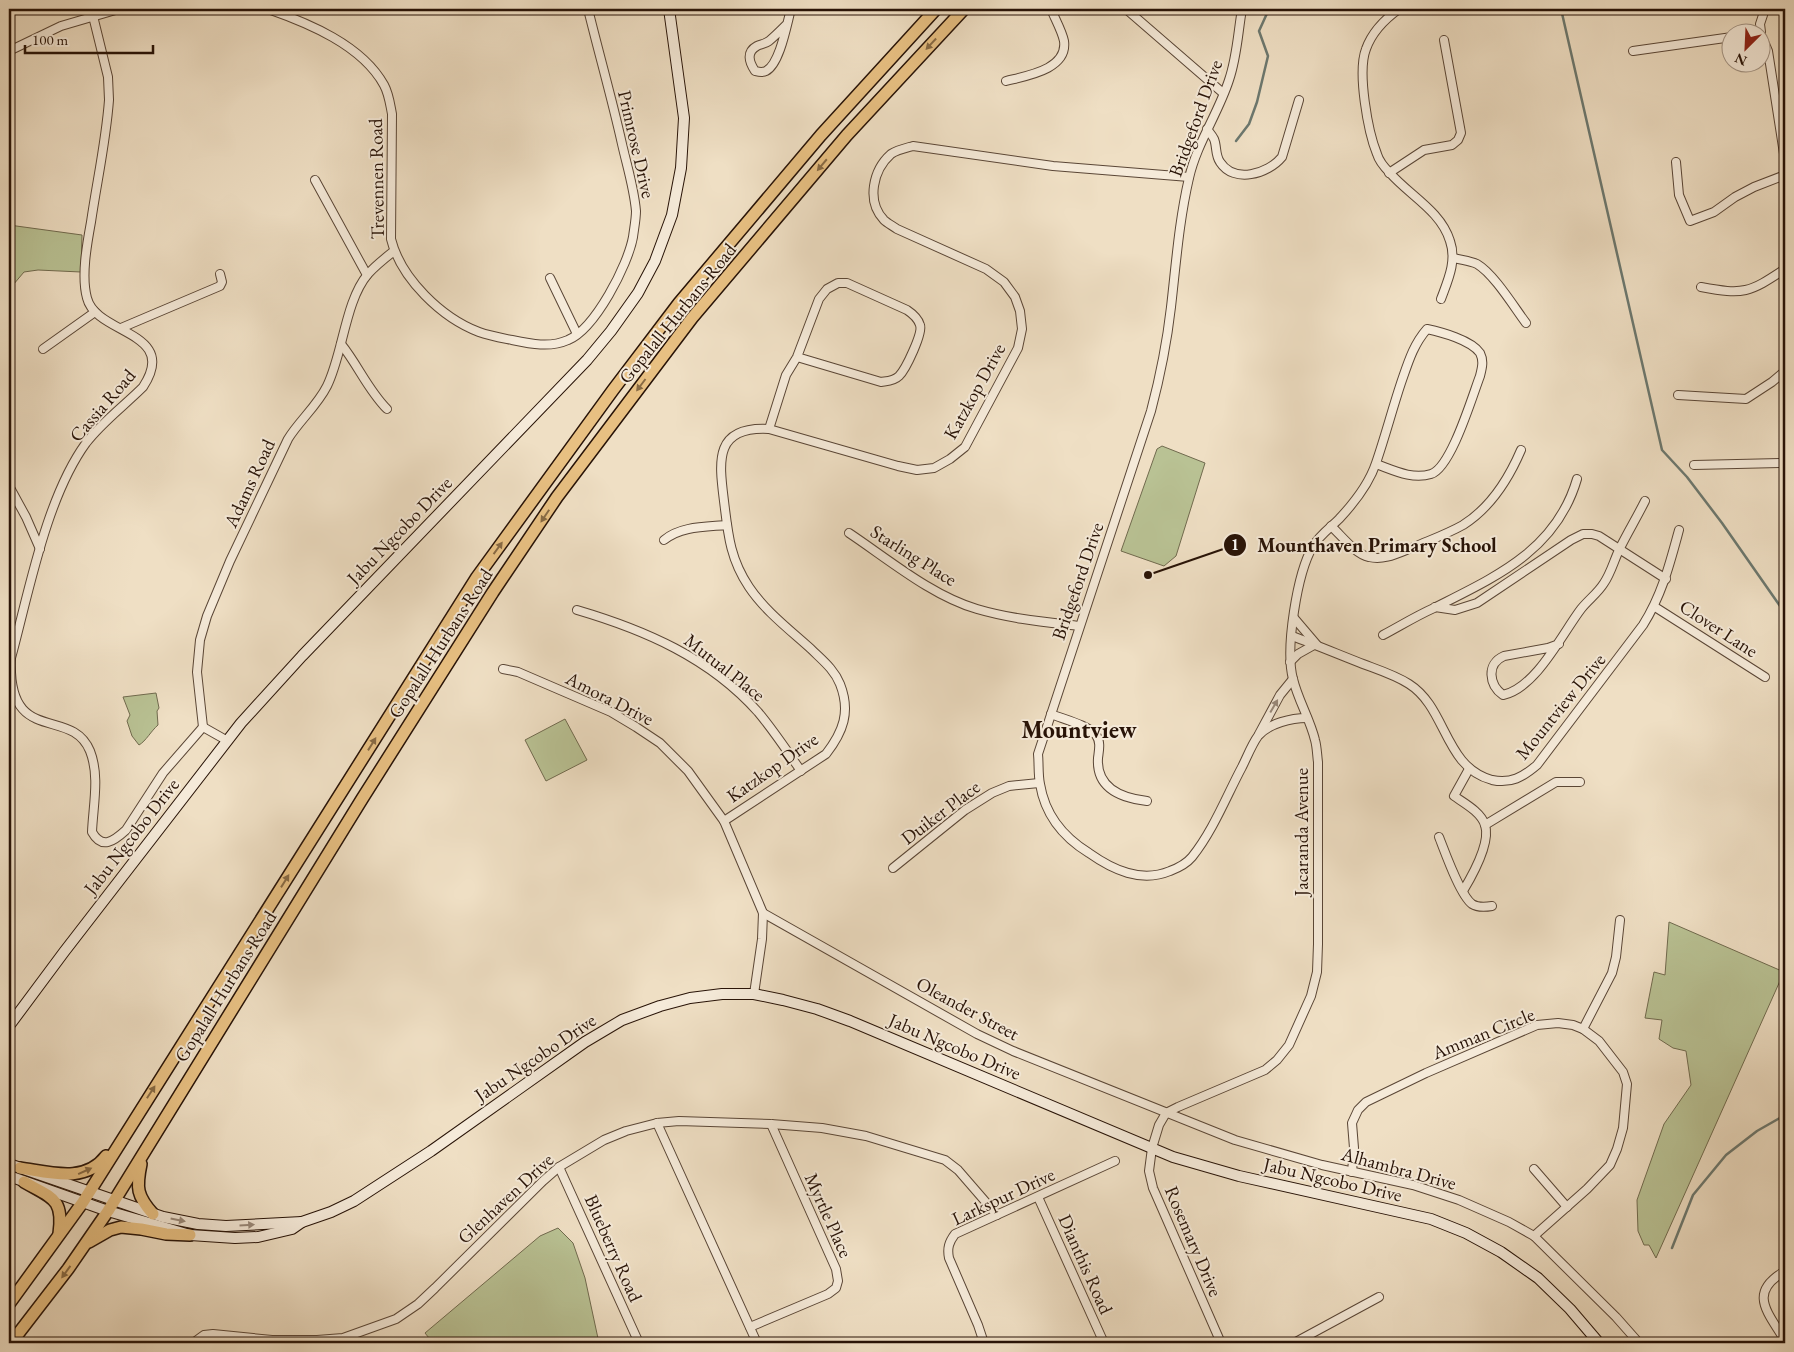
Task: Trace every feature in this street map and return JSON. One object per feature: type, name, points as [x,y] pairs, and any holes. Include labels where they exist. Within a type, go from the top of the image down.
[{"type":"main road","name":"Jabu Ngcobo Drive","points":[[9,1026],[226,740],[302,656],[587,360],[611,332],[638,293],[655,261],[672,215],[680,168],[684,118],[669,9]]},
{"type":"main road","name":"Gopalall Hurbans Road","points":[[9,1304],[82,1202],[477,576],[679,303],[821,135],[936,9]]},
{"type":"main road","name":"Gopalall Hurbans Road","points":[[11,1343],[68,1269],[108,1211],[362,799],[493,592],[557,497],[692,318],[847,135],[964,9]]},
{"type":"main road","name":"Jabu Ngcobo Drive","points":[[9,1176],[108,1211],[190,1235],[235,1238],[258,1237],[292,1229],[302,1222],[331,1212],[354,1201],[430,1151],[585,1042],[622,1020],[660,1006],[690,998],[722,994],[754,994],[817,1009],[850,1021],[1152,1148],[1197,1164],[1239,1176],[1431,1219],[1501,1252],[1538,1278],[1570,1309],[1599,1343]]},
{"type":"main road","points":[[14,1166],[67,1175],[79,1174],[101,1163],[136,1117]]},
{"type":"main road","points":[[142,1158],[138,1188],[140,1197],[153,1214]]},
{"type":"main road","name":"Jabu Ngcobo Drive","points":[[14,1166],[153,1214],[198,1224],[226,1226],[302,1222]]},
{"type":"main road","points":[[24,1182],[50,1197],[56,1204],[61,1217],[59,1236]]},
{"type":"main road","points":[[84,1246],[110,1230],[121,1227],[166,1234],[190,1235]]},
{"type":"street","points":[[9,51],[61,26],[119,9]]},
{"type":"street","name":"Trevennen Road","points":[[268,9],[308,24],[340,42],[367,62],[384,85],[392,114],[391,239],[394,252],[420,290],[439,308],[479,332],[535,345],[570,340],[583,330],[599,310]]},
{"type":"street","name":"Primrose Drive","points":[[588,9],[617,122],[636,212],[632,240],[623,269],[599,310]]},
{"type":"street","points":[[787,24],[766,44],[757,46],[752,50],[748,57],[750,64],[755,70],[762,72],[768,70],[774,63],[784,37],[791,9]]},
{"type":"street","points":[[1006,81],[1045,70],[1058,62],[1063,52],[1064,42],[1051,9]]},
{"type":"street","points":[[1126,9],[1223,93]]},
{"type":"street","name":"Bridgeford Drive","points":[[1242,9],[1229,81],[1197,150],[1189,177],[1179,228],[1171,308],[1161,370],[1148,420],[1038,754],[1039,783],[1050,813],[1073,843],[1103,863],[1144,877],[1162,875],[1179,868],[1192,858],[1208,833],[1280,695],[1293,679]]},
{"type":"street","points":[[1399,9],[1387,18],[1374,33],[1362,60],[1362,83],[1377,156],[1389,173],[1445,227],[1450,240],[1454,258],[1441,299]]},
{"type":"street","points":[[1761,22],[1765,9]]},
{"type":"street","points":[[44,349],[95,312],[87,298],[86,258],[108,112],[109,88],[93,16]]},
{"type":"street","points":[[1633,50],[1722,38]]},
{"type":"street","points":[[1389,173],[1424,150],[1452,145],[1458,140],[1461,133],[1444,40]]},
{"type":"street","points":[[1771,72],[1785,160]]},
{"type":"street","points":[[1207,129],[1213,138],[1221,164],[1231,171],[1243,175],[1254,174],[1276,164],[1282,157],[1299,100]]},
{"type":"street","name":"Katzkop Drive","points":[[724,821],[826,754],[837,740],[844,721],[845,705],[843,694],[834,672],[750,589],[736,566],[730,550],[720,471],[720,457],[725,447],[742,430],[769,428],[898,466],[917,470],[934,468],[950,460],[965,447],[1018,348],[1022,329],[1020,311],[1015,297],[1004,282],[986,270],[897,229],[884,220],[876,207],[874,189],[876,175],[892,153],[913,146],[931,147],[1053,166],[1189,177]]},
{"type":"street","points":[[1676,162],[1678,195],[1690,221],[1714,212],[1735,197],[1754,187],[1785,175]]},
{"type":"street","points":[[315,180],[367,275]]},
{"type":"street","name":"Adams Road","points":[[203,727],[197,672],[200,640],[207,616],[230,561],[288,439],[326,388],[336,366],[357,292],[367,275],[394,252]]},
{"type":"street","points":[[1454,258],[1477,264],[1505,294],[1526,323]]},
{"type":"street","points":[[1701,287],[1731,292],[1752,290],[1785,269]]},
{"type":"street","points":[[121,328],[220,286],[222,282],[220,274]]},
{"type":"street","points":[[550,278],[577,334]]},
{"type":"street","points":[[769,428],[786,375],[797,357],[819,299],[827,289],[838,283],[848,283],[907,310],[915,316],[921,326],[918,338],[899,377],[891,381],[881,382],[797,357]]},
{"type":"street","name":"Cassia Road","points":[[95,312],[104,320],[135,335],[146,345],[152,360],[150,373],[143,386],[96,432],[72,465],[40,549],[11,658],[11,692],[30,717],[67,729],[84,741],[90,752],[94,777],[92,832],[96,839],[103,842],[110,842],[118,838],[126,830],[164,773],[203,727]]},
{"type":"street","name":"Jacaranda Avenue","points":[[1166,1113],[1265,1070],[1277,1060],[1288,1045],[1311,996],[1317,972],[1318,944],[1318,762],[1315,740],[1293,679],[1290,662],[1300,581],[1307,558],[1321,536],[1356,499],[1368,482],[1376,464],[1412,349],[1418,340],[1427,329],[1447,334],[1473,346],[1480,353],[1483,363],[1480,376],[1450,454],[1443,466],[1433,474],[1420,476],[1404,474],[1376,464]]},
{"type":"street","points":[[341,344],[354,360],[377,399],[387,409]]},
{"type":"street","points":[[1678,395],[1746,399],[1785,371]]},
{"type":"street","points":[[1331,526],[1359,553],[1374,558],[1389,556],[1446,534],[1474,517],[1489,502],[1510,473],[1521,450]]},
{"type":"street","points":[[1694,465],[1785,463]]},
{"type":"street","points":[[1382,635],[1480,585],[1513,566],[1527,555],[1558,522],[1577,479]]},
{"type":"street","points":[[9,486],[26,517],[40,549]]},
{"type":"street","points":[[1559,644],[1497,659],[1492,666],[1491,673],[1497,691],[1503,695],[1512,693],[1544,664],[1559,644],[1581,610],[1604,584],[1619,549],[1645,501]]},
{"type":"street","points":[[664,540],[673,533],[684,529],[727,525]]},
{"type":"street","name":"Mountview Drive","points":[[1292,636],[1391,675],[1410,685],[1423,696],[1456,752],[1469,769],[1484,778],[1501,782],[1511,781],[1524,776],[1537,765],[1655,607],[1666,579],[1678,530]]},
{"type":"street","name":"Starling Place","points":[[849,533],[930,588],[975,609],[1016,619],[1079,626]]},
{"type":"street","points":[[1435,607],[1455,610],[1477,603],[1547,555],[1583,534],[1599,536],[1666,579]]},
{"type":"street","name":"Clover Lane","points":[[1655,607],[1765,677]]},
{"type":"street","name":"Mutual Place","points":[[577,610],[639,630],[670,644],[696,660],[740,694],[758,712],[801,771]]},
{"type":"street","points":[[1290,662],[1298,654],[1317,646],[1294,618]]},
{"type":"street","name":"Amora Drive","points":[[503,669],[518,672],[611,712],[660,743],[688,771],[724,821],[763,913],[762,939],[754,994]]},
{"type":"street","points":[[1051,714],[1095,734],[1100,743],[1098,768],[1102,779],[1108,787],[1133,799],[1146,801]]},
{"type":"street","points":[[1258,736],[1278,724],[1295,718],[1307,718]]},
{"type":"street","points":[[203,727],[226,740]]},
{"type":"street","points":[[1463,891],[1477,868],[1483,851],[1486,825],[1478,814],[1454,796],[1469,769]]},
{"type":"street","points":[[1486,825],[1556,782],[1580,782]]},
{"type":"street","name":"Duiker Place","points":[[893,868],[965,810],[992,793],[1009,786],[1039,783]]},
{"type":"street","points":[[1438,837],[1454,874],[1473,905],[1480,907],[1492,906]]},
{"type":"street","name":"Oleander Street","points":[[763,913],[977,1034],[1013,1051],[1166,1113]]},
{"type":"street","points":[[1583,1029],[1612,973],[1616,957],[1620,920]]},
{"type":"street","name":"Amman Circle","points":[[1352,1172],[1354,1148],[1352,1124],[1358,1110],[1366,1102],[1426,1073],[1537,1025],[1558,1023],[1574,1025],[1599,1040],[1623,1072],[1627,1084],[1623,1128],[1610,1165],[1587,1189],[1534,1236]]},
{"type":"street","points":[[1152,1148],[1159,1125],[1166,1113]]},
{"type":"street","name":"Alhambra Drive","points":[[1166,1113],[1235,1140],[1322,1165],[1413,1185],[1459,1200],[1509,1222],[1534,1236],[1616,1317],[1639,1343]]},
{"type":"street","name":"Glenhaven Drive","points":[[193,1343],[204,1336],[213,1334],[272,1340],[326,1340],[343,1338],[396,1319],[418,1304],[436,1288],[559,1167],[604,1140],[626,1131],[657,1123],[679,1121],[771,1124],[822,1128],[866,1136],[945,1160],[958,1170],[997,1215]]},
{"type":"street","points":[[657,1123],[757,1343]]},
{"type":"street","name":"Myrtle Place","points":[[750,1327],[828,1294],[836,1288],[838,1281],[836,1269],[771,1124]]},
{"type":"street","name":"Rosemary Drive","points":[[1152,1148],[1149,1171],[1153,1188],[1221,1343]]},
{"type":"street","name":"Larkspur Drive","points":[[984,1343],[949,1258],[947,1250],[955,1234],[1116,1161]]},
{"type":"street","name":"Blueberry Road","points":[[559,1167],[639,1343]]},
{"type":"street","points":[[1534,1170],[1567,1207]]},
{"type":"street","name":"Dianthis Road","points":[[1038,1197],[1104,1343]]},
{"type":"street","points":[[1785,1271],[1774,1277],[1767,1284],[1764,1300],[1768,1313],[1785,1341]]},
{"type":"street","points":[[1294,1343],[1379,1297]]},
{"type":"green space","points":[[9,225],[82,235],[81,272],[38,270],[24,272],[13,285],[9,302]]},
{"type":"green space","points":[[1162,446],[1205,463],[1176,556],[1164,566],[1121,551],[1157,449]]},
{"type":"green space","points":[[156,693],[159,708],[157,711],[158,725],[139,745],[132,736],[127,721],[130,715],[123,697]]},
{"type":"green space","points":[[565,719],[587,760],[546,781],[525,740]]},
{"type":"green space","points":[[1669,922],[1784,972],[1656,1258],[1649,1245],[1644,1245],[1638,1231],[1637,1200],[1664,1124],[1691,1085],[1686,1051],[1673,1048],[1659,1039],[1662,1020],[1645,1018],[1654,972],[1665,975]]},
{"type":"green space","points":[[558,1228],[573,1243],[585,1278],[599,1343],[433,1343],[425,1333],[540,1236]]},
{"type":"waterway","points":[[1236,141],[1249,124],[1257,102],[1268,56],[1259,31],[1269,9]]},
{"type":"waterway","points":[[1561,9],[1662,450],[1687,477],[1780,606],[1785,609]]},
{"type":"waterway","points":[[1672,1248],[1693,1195],[1726,1155],[1757,1131],[1785,1115]]},
{"type":"place","name":"Mounthaven Primary School","points":[[1148,575]]},
{"type":"district","name":"Mountview","points":[[1079,730]]}]
